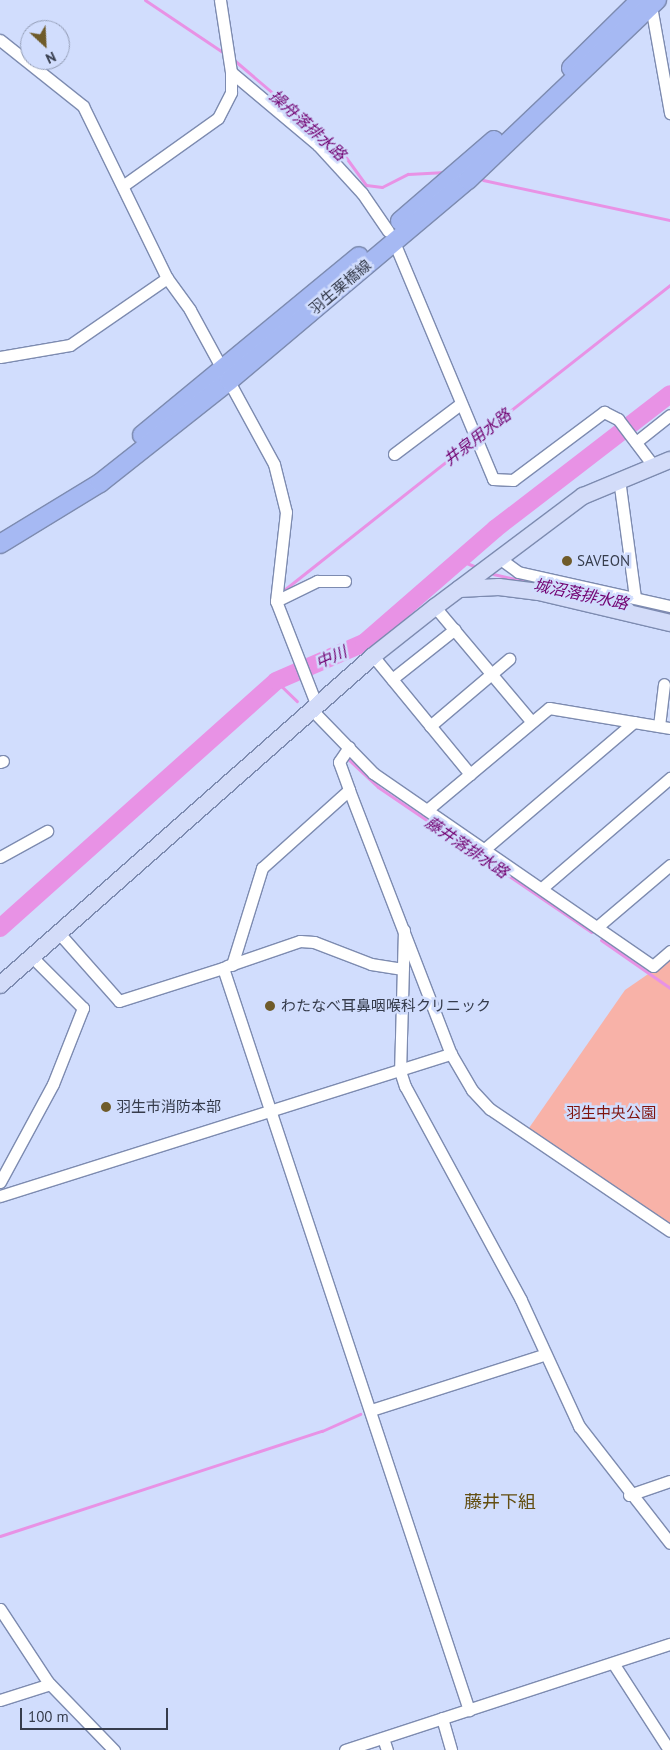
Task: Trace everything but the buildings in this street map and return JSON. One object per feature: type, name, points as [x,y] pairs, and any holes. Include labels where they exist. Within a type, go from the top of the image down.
[{"type":"main road","name":"羽生栗橋線","points":[[0,544],[100,483],[225,374],[391,237],[495,139],[650,2]]},
{"type":"main road","name":"羽生栗橋線","points":[[0,533],[97,472],[225,374]]},
{"type":"street","points":[[124,184],[218,118],[231,92],[231,72],[220,0]]},
{"type":"street","points":[[650,2],[670,113]]},
{"type":"street","points":[[3,45],[83,106],[124,184],[167,278],[225,374],[274,464],[286,512],[276,601],[314,708],[373,773],[487,848],[652,966],[670,951]]},
{"type":"street","points":[[231,72],[318,145],[362,193],[391,237],[488,474],[498,482],[513,480],[599,414],[610,413],[618,418],[652,464]]},
{"type":"street","points":[[0,356],[70,345],[167,278]]},
{"type":"street","points":[[394,454],[459,405]]},
{"type":"street","points":[[634,439],[670,415]]},
{"type":"street","points":[[0,986],[58,932],[373,656],[435,607],[583,496],[652,464],[670,460]]},
{"type":"street","points":[[619,479],[635,598]]},
{"type":"street","points":[[499,558],[518,572],[670,606]]},
{"type":"street","points":[[276,601],[317,581],[345,580]]},
{"type":"street","points":[[459,589],[498,586],[538,592],[670,623]]},
{"type":"street","points":[[435,607],[532,722]]},
{"type":"street","points":[[392,679],[454,629]]},
{"type":"street","points":[[373,656],[470,774]]},
{"type":"street","points":[[430,726],[509,659]]},
{"type":"street","points":[[428,810],[549,708],[664,727],[664,684]]},
{"type":"street","points":[[487,848],[634,722]]},
{"type":"street","points":[[349,747],[339,762],[349,790],[451,1054],[472,1090],[490,1110],[670,1231]]},
{"type":"street","points":[[542,888],[670,778]]},
{"type":"street","points":[[349,790],[262,868],[227,966],[271,1113],[469,1710]]},
{"type":"street","points":[[0,857],[47,831]]},
{"type":"street","points":[[597,927],[670,865]]},
{"type":"street","points":[[404,930],[400,1071],[521,1300],[543,1355],[579,1426],[629,1495],[670,1543]]},
{"type":"street","points":[[58,932],[119,1002],[300,941],[314,942],[371,964],[403,968]]},
{"type":"street","points":[[0,1182],[53,1084],[83,1008],[31,956]]},
{"type":"street","points":[[0,1196],[271,1113],[451,1054]]},
{"type":"street","points":[[371,1410],[543,1355]]},
{"type":"street","points":[[629,1495],[670,1481]]},
{"type":"street","points":[[0,1609],[50,1684],[114,1750]]},
{"type":"street","points":[[345,1750],[670,1644]]},
{"type":"street","points":[[613,1663],[669,1750]]},
{"type":"street","points":[[0,1700],[50,1684]]},
{"type":"street","points":[[442,1718],[451,1750]]},
{"type":"street","points":[[383,1738],[387,1750]]},
{"type":"green space","name":"羽生中央公園","points":[[670,959],[670,1224],[529,1128],[625,990]]},
{"type":"waterway","name":"操舟落排水路","points":[[145,0],[221,51]]},
{"type":"waterway","name":"操舟落排水路","points":[[234,60],[342,152],[366,185],[382,187],[408,174],[441,172]]},
{"type":"waterway","name":"操舟落排水路","points":[[483,180],[670,220]]},
{"type":"waterway","name":"井泉用水路","points":[[478,436],[670,285]]},
{"type":"waterway","name":"中川","points":[[0,928],[276,681],[364,643],[495,529],[670,394]]},
{"type":"waterway","name":"井泉用水路","points":[[284,590],[473,440]]},
{"type":"waterway","name":"城沼落排水路","points":[[459,560],[476,567]]},
{"type":"waterway","name":"城沼落排水路","points":[[493,574],[533,583]]},
{"type":"waterway","name":"城沼落排水路","points":[[592,596],[670,613]]},
{"type":"waterway","name":"藤井落排水路","points":[[276,681],[297,701]]},
{"type":"waterway","name":"藤井落排水路","points":[[347,758],[378,787],[591,932]]},
{"type":"waterway","name":"藤井落排水路","points":[[601,940],[670,988]]},
{"type":"waterway","points":[[0,1536],[322,1431],[360,1414]]},
{"type":"place","name":"SAVEON","points":[[567,561]]},
{"type":"place","name":"わたなべ耳鼻咽喉科クリニック","points":[[270,1006]]},
{"type":"place","name":"羽生市消防本部","points":[[106,1107]]},
{"type":"district","name":"藤井下組","points":[[500,1502]]}]
